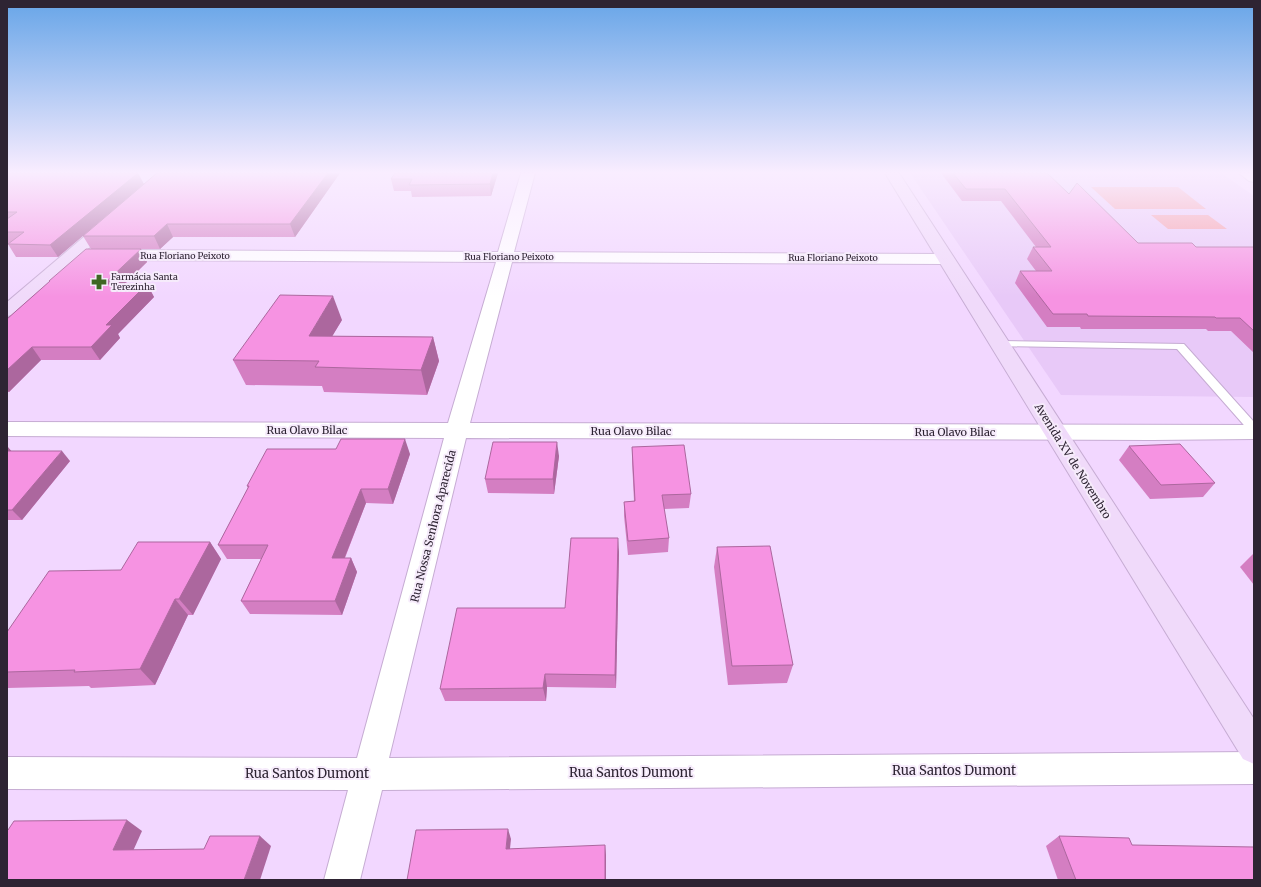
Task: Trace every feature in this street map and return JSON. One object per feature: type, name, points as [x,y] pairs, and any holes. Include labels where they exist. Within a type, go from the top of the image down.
[{"type":"street","points":[[7,311],[119,214]]},
{"type":"street","name":"Rua Nossa Senhora Aparecida","points":[[342,880],[371,774],[457,430],[517,214]]},
{"type":"street","name":"Avenida XV de Novembro","points":[[918,214],[1254,748]]},
{"type":"street","name":"Rua Floriano Peixoto","points":[[72,255],[946,259]]},
{"type":"street","name":"Rua Olavo Bilac","points":[[7,429],[1254,432]]},
{"type":"street","name":"Rua Santos Dumont","points":[[7,773],[371,774],[1254,768]]},
{"type":"lane","points":[[999,344],[1180,346],[1254,428]]},
{"type":"shaded area","points":[[938,214],[1254,214],[1254,397],[1061,395]]},
{"type":"shaded area","points":[[1151,215],[1208,215],[1227,229],[1168,229]]},
{"type":"building","points":[[14,214],[87,214],[50,245],[8,244],[24,232],[7,232],[7,219]]},
{"type":"building","points":[[108,214],[297,214],[290,224],[167,224],[154,236],[83,236]]},
{"type":"building","points":[[1025,214],[1109,214],[1138,243],[1192,243],[1196,247],[1254,247],[1254,331],[1240,318],[1088,316],[1087,314],[1053,314],[1020,271],[1052,271],[1033,247],[1051,247]]},
{"type":"building","points":[[86,249],[141,249],[104,284],[147,284],[106,325],[112,325],[91,347],[32,347],[7,370],[7,319]]},
{"type":"building","points":[[280,295],[333,296],[309,336],[433,337],[421,370],[315,367],[319,361],[233,360]]},
{"type":"building","points":[[341,439],[405,439],[388,489],[361,489],[332,558],[351,558],[335,601],[241,601],[268,545],[218,545],[267,449],[336,449]]},
{"type":"building","points":[[493,442],[557,442],[553,479],[485,479]]},
{"type":"building","points":[[1180,444],[1215,483],[1161,485],[1129,446]]},
{"type":"building","points":[[684,445],[691,494],[662,495],[669,538],[628,541],[624,502],[635,501],[632,447]]},
{"type":"building","points":[[7,451],[62,451],[12,510],[7,510]]},
{"type":"building","points":[[571,538],[618,538],[615,675],[545,674],[543,688],[440,689],[457,608],[565,608]]},
{"type":"building","points":[[138,542],[210,542],[179,599],[175,599],[140,669],[74,672],[75,670],[7,672],[7,632],[49,571],[121,570]]},
{"type":"building","points":[[770,546],[793,665],[732,666],[717,547]]},
{"type":"building","points":[[127,820],[113,850],[204,849],[210,836],[260,836],[244,880],[7,880],[7,830],[14,821]]},
{"type":"building","points":[[508,829],[506,849],[605,845],[605,880],[407,880],[416,830]]},
{"type":"building","points":[[1059,836],[1129,838],[1132,845],[1254,847],[1254,880],[1076,880]]},
{"type":"place","name":"Farmácia Santa Terezinha","points":[[99,282]]}]
